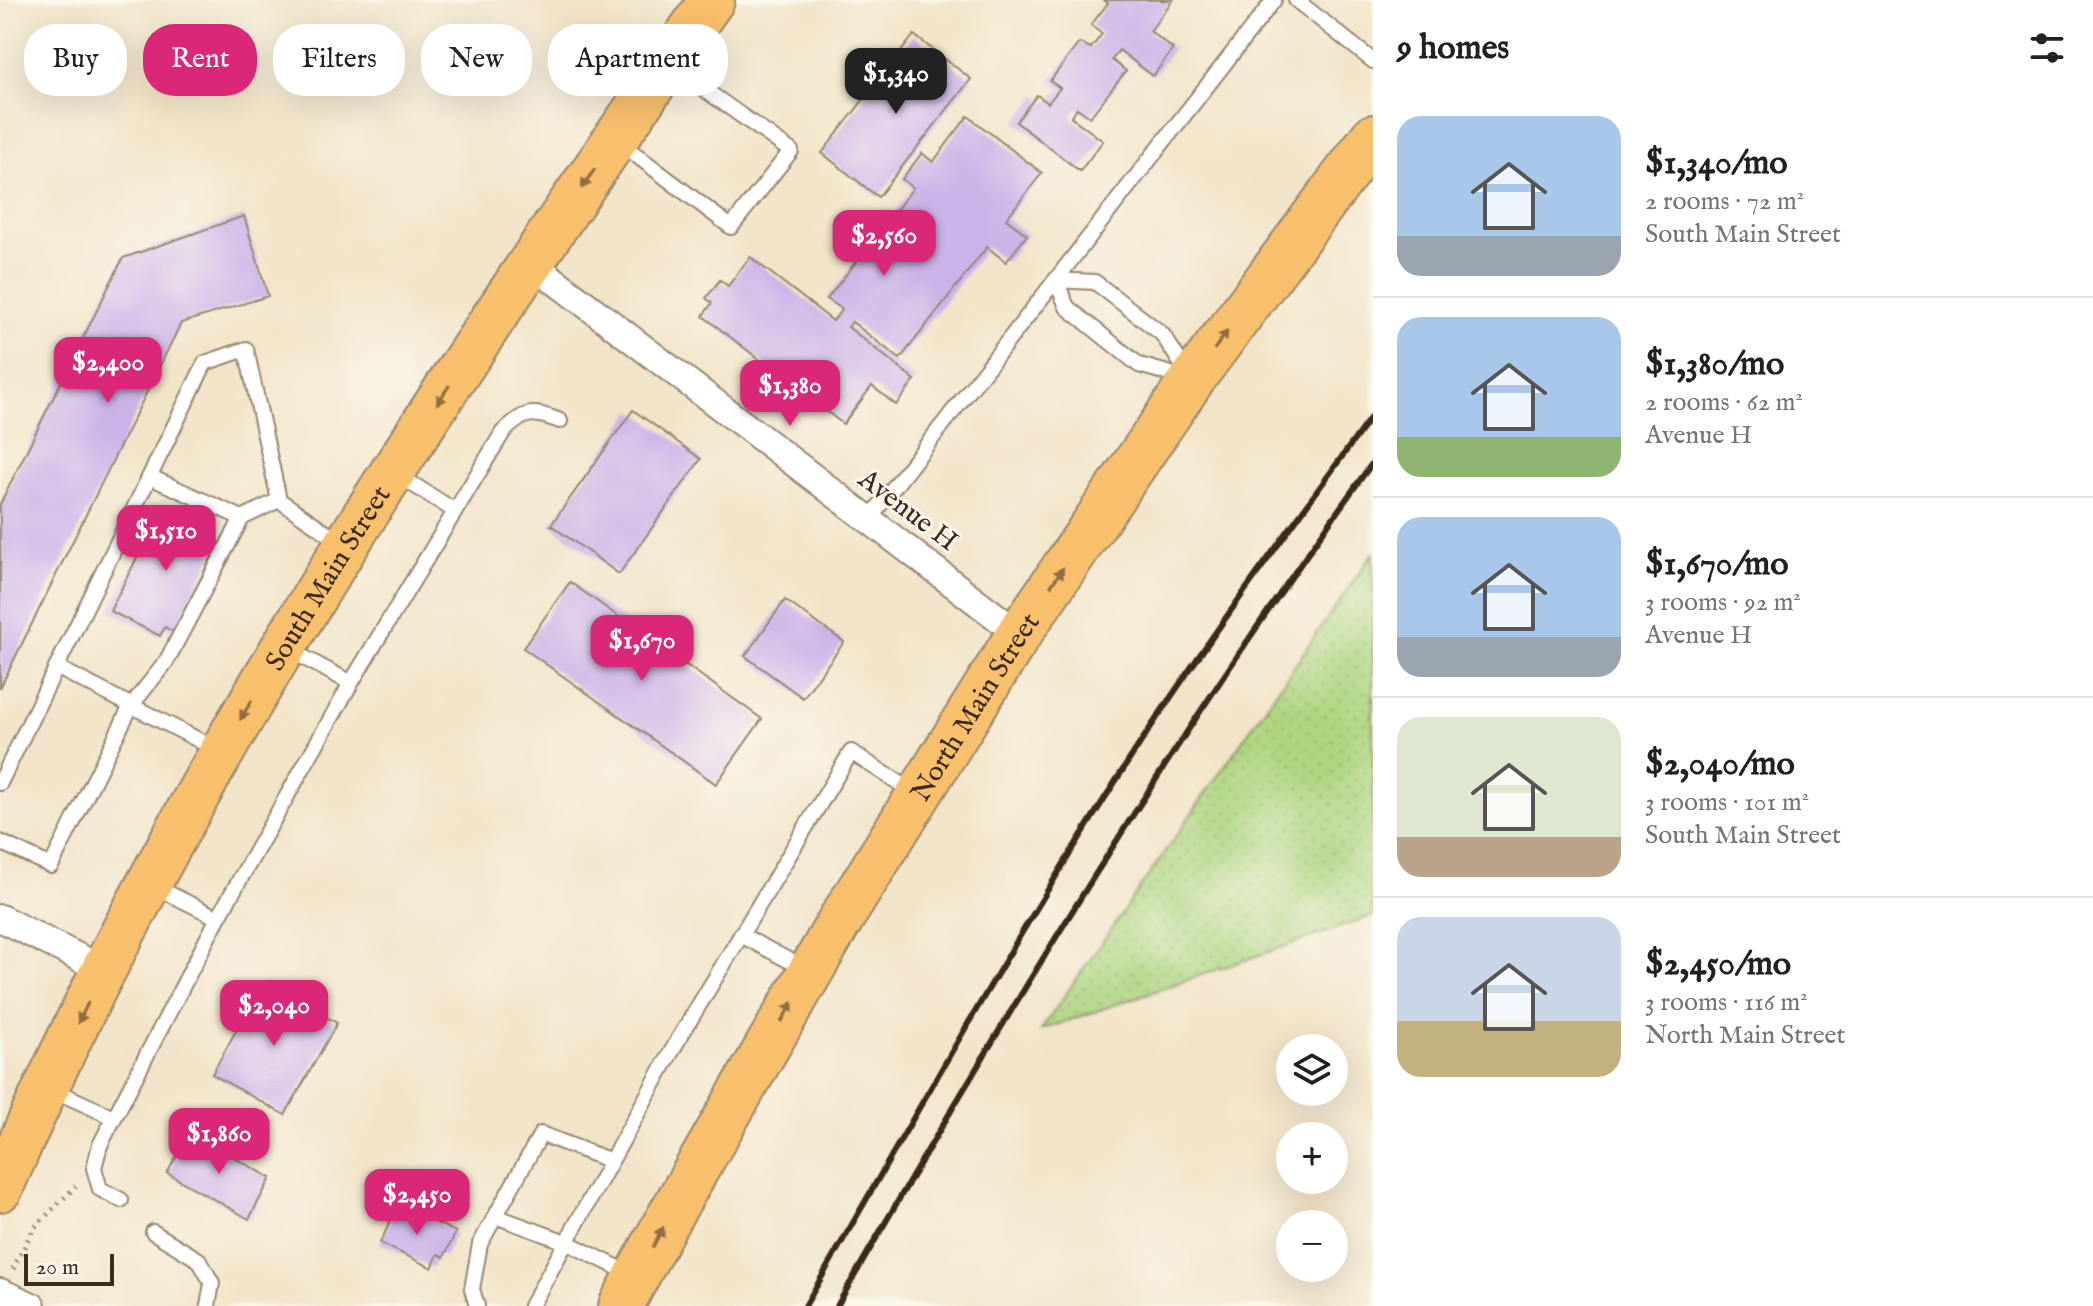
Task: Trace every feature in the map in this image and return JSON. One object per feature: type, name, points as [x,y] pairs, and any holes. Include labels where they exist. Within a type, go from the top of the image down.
[{"type":"highway","name":"South Main Street","points":[[696,24],[712,0]]},
{"type":"highway","name":"South Main Street","points":[[0,1189],[104,970],[221,752],[392,472],[530,262],[646,96]]},
{"type":"highway","name":"North Main Street","points":[[629,1291],[810,972],[1019,634],[1192,380],[1373,137]]},
{"type":"street","name":"Avenue H","points":[[530,262],[1019,634]]},
{"type":"street","points":[[0,918],[104,970]]},
{"type":"street","points":[[1,1292],[32,1306]]},
{"type":"lane","points":[[869,519],[1274,0]]},
{"type":"lane","points":[[1296,0],[1373,61]]},
{"type":"lane","points":[[616,139],[731,227],[791,151],[713,96]]},
{"type":"lane","points":[[1056,280],[1067,307],[1139,365],[1192,380]]},
{"type":"lane","points":[[1056,280],[1095,282],[1162,334],[1192,380]]},
{"type":"lane","points":[[0,783],[205,363],[246,349],[279,500],[346,546]]},
{"type":"lane","points":[[121,1200],[100,1189],[94,1168],[100,1145],[218,918],[351,683],[503,432],[520,415],[538,413],[560,421]]},
{"type":"lane","points":[[392,472],[455,511]]},
{"type":"lane","points":[[150,477],[242,518]]},
{"type":"lane","points":[[0,842],[51,866],[131,706],[166,662],[242,518],[279,500]]},
{"type":"lane","points":[[284,647],[351,683]]},
{"type":"lane","points":[[58,668],[221,752]]},
{"type":"lane","points":[[531,1306],[741,935],[851,752],[919,796]]},
{"type":"lane","points":[[150,884],[218,918]]},
{"type":"lane","points":[[741,935],[810,972]]},
{"type":"lane","points":[[46,1087],[113,1117]]},
{"type":"lane","points":[[477,1306],[472,1289],[480,1244],[541,1134],[611,1161]]},
{"type":"lane","points":[[495,1216],[566,1242],[629,1291]]},
{"type":"lane","points":[[153,1232],[199,1260],[212,1283],[208,1306]]},
{"type":"path","points":[[1,1292],[34,1228],[94,1168]]},
{"type":"green space","points":[[1373,553],[1373,916],[1041,1030],[1366,563]]},
{"type":"building","points":[[1104,0],[1173,0],[1150,31],[1173,49],[1153,76],[1119,50],[1112,60],[1126,71],[1090,117],[1077,108],[1071,117],[1103,141],[1080,171],[1016,122],[1037,95],[1048,103],[1060,88],[1050,81],[1079,43],[1091,48],[1102,34],[1091,25],[1108,3]]},
{"type":"building","points":[[914,35],[971,79],[878,197],[822,153]]},
{"type":"building","points":[[968,116],[1042,173],[1006,219],[1027,235],[1006,262],[987,247],[900,359],[852,322],[848,327],[915,380],[896,405],[872,386],[843,424],[703,316],[712,303],[706,298],[720,280],[728,286],[750,257],[833,321],[842,309],[827,299],[913,188],[902,179],[922,153],[933,162]]},
{"type":"building","points":[[244,216],[268,296],[181,323],[0,688],[0,504],[123,258]]},
{"type":"building","points":[[633,410],[701,459],[619,574],[551,525]]},
{"type":"building","points":[[163,506],[214,532],[209,540],[218,544],[174,632],[165,627],[160,636],[110,611]]},
{"type":"building","points":[[570,582],[762,719],[716,784],[523,648]]},
{"type":"building","points":[[785,600],[844,642],[803,698],[745,656]]},
{"type":"building","points":[[263,982],[337,1023],[285,1115],[212,1074]]},
{"type":"building","points":[[190,1133],[271,1178],[249,1219],[167,1173]]},
{"type":"building","points":[[398,1205],[456,1232],[444,1257],[438,1254],[432,1268],[380,1243]]},
{"type":"railway","points":[[805,1306],[968,1023],[1095,814],[1196,661],[1373,414]]},
{"type":"railway","points":[[837,1306],[1094,877],[1230,667],[1373,462]]}]
